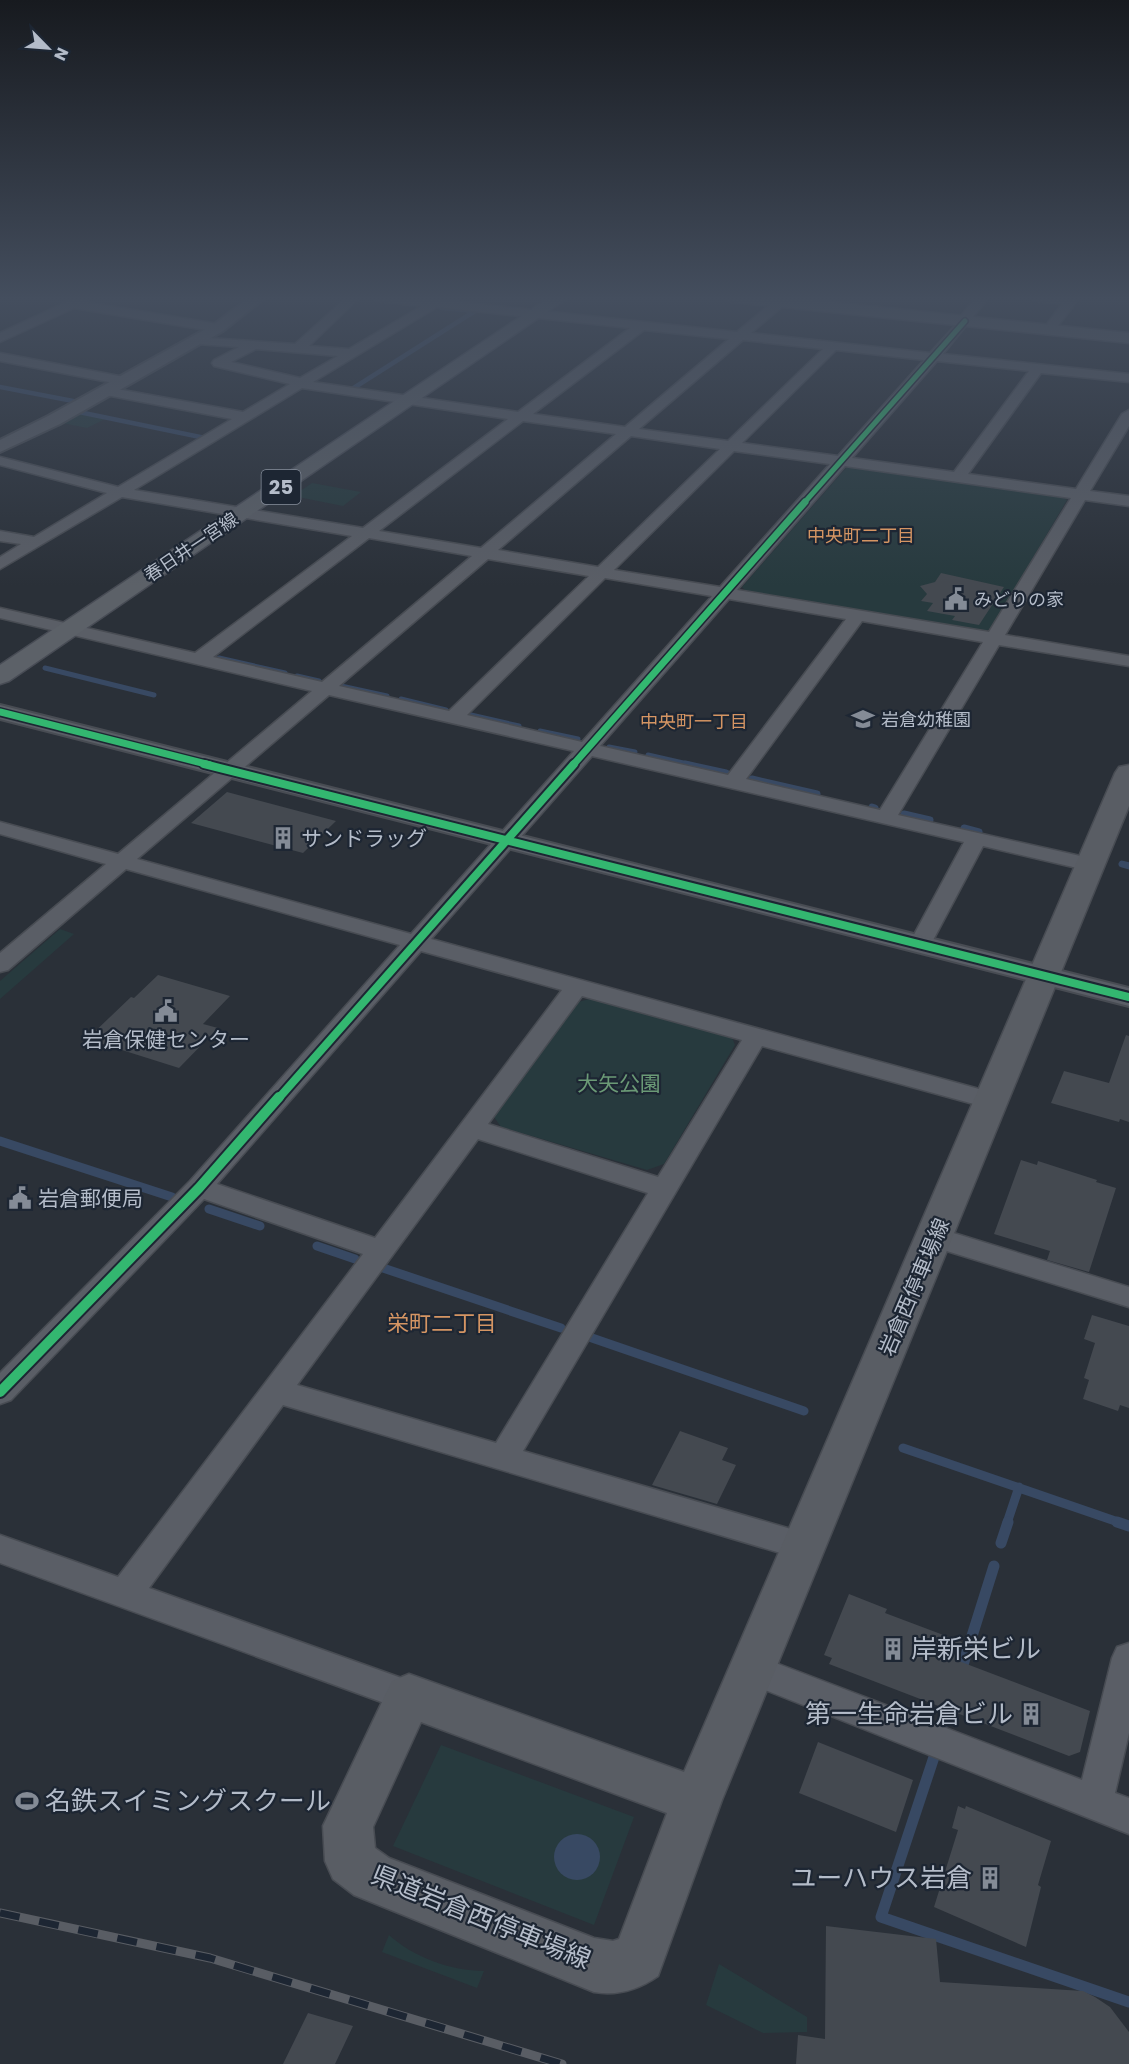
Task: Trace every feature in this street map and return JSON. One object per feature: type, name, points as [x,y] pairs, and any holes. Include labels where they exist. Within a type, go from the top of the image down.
[{"type":"main road","name":"春日井一宮線","points":[[0,675],[419,393]]},
{"type":"main road","name":"岩倉西停車場線","points":[[697,1800],[1129,773]]},
{"type":"main road","name":"県道岩倉西停車場線","points":[[409,1696],[348,1826],[351,1860],[372,1877],[594,1965],[611,1969],[626,1966],[639,1957],[697,1800]]},
{"type":"main road","points":[[409,1696],[697,1800]]},
{"type":"street","points":[[0,447],[102,393]]},
{"type":"street","points":[[118,393],[246,417]]},
{"type":"street","points":[[0,564],[285,393]]},
{"type":"street","points":[[363,393],[1129,501]]},
{"type":"street","points":[[200,658],[551,393]]},
{"type":"street","points":[[0,965],[673,393]]},
{"type":"street","points":[[453,718],[784,393]]},
{"type":"street","points":[[0,1392],[199,1188],[902,393]]},
{"type":"street","points":[[958,477],[1019,393]]},
{"type":"street","points":[[886,818],[1129,414]]},
{"type":"street","points":[[0,461],[120,492],[1129,661]]},
{"type":"street","points":[[0,536],[36,542]]},
{"type":"street","points":[[0,613],[1090,865]]},
{"type":"street","points":[[733,783],[857,616]]},
{"type":"street","points":[[0,712],[229,772],[1129,998]]},
{"type":"street","points":[[0,828],[992,1101]]},
{"type":"street","points":[[920,944],[976,839]]},
{"type":"street","points":[[125,1594],[577,987]]},
{"type":"street","points":[[503,1458],[756,1036]]},
{"type":"street","points":[[472,1128],[664,1188]]},
{"type":"street","points":[[199,1188],[381,1250]]},
{"type":"street","points":[[934,1237],[1129,1297]]},
{"type":"street","points":[[276,1391],[804,1546]]},
{"type":"street","points":[[0,1549],[409,1696]]},
{"type":"street","points":[[1095,1803],[1129,1658]]},
{"type":"street","points":[[752,1669],[1129,1816]]},
{"type":"green space","points":[[79,413],[105,419],[87,428],[62,423]]},
{"type":"green space","points":[[861,466],[1056,493],[1067,500],[991,629],[983,631],[747,592],[742,587],[846,468]]},
{"type":"green space","points":[[312,483],[361,492],[343,506],[293,496]]},
{"type":"green space","points":[[60,929],[74,934],[0,999],[0,981]]},
{"type":"green space","name":"大矢公園","points":[[593,998],[731,1035],[735,1045],[664,1164],[647,1170],[501,1127],[494,1117],[578,1002]]},
{"type":"green space","points":[[441,1745],[634,1817],[594,1925],[393,1846]]},
{"type":"green space","points":[[389,1935],[409,1950],[433,1961],[459,1968],[484,1971],[477,1988],[382,1952]]},
{"type":"green space","points":[[719,1964],[807,2017],[807,2032],[763,2033],[706,2005]]},
{"type":"water","points":[[577,1834],[593,1841],[600,1857],[593,1873],[577,1880],[561,1873],[554,1857],[561,1841]]},
{"type":"building","name":"みどりの家","points":[[941,573],[1004,587],[979,625],[952,620],[955,616],[927,611],[933,603],[921,601],[927,594],[920,586],[935,582]]},
{"type":"building","name":"サンドラッグ","points":[[227,792],[336,821],[303,853],[191,823]]},
{"type":"building","name":"岩倉保健センター","points":[[158,975],[230,996],[203,1024],[218,1028],[179,1068],[87,1039],[131,997],[134,998]]},
{"type":"building","points":[[1126,1035],[1129,1036],[1129,1122],[1120,1119],[1119,1122],[1051,1103],[1064,1071],[1109,1083]]},
{"type":"building","points":[[1021,1160],[1037,1165],[1038,1161],[1116,1188],[1089,1272],[1047,1260],[1050,1251],[994,1234]]},
{"type":"building","points":[[1092,1315],[1129,1326],[1129,1408],[1120,1405],[1118,1411],[1083,1399],[1089,1380],[1084,1378],[1095,1343],[1084,1339]]},
{"type":"building","points":[[680,1431],[728,1448],[722,1460],[736,1465],[717,1504],[652,1485]]},
{"type":"building","points":[[849,1594],[887,1609],[885,1613],[962,1642],[956,1660],[1090,1711],[1080,1752],[1069,1756],[829,1664],[832,1658],[824,1655]]},
{"type":"building","points":[[818,1742],[913,1780],[896,1832],[799,1793]]},
{"type":"building","name":"ユーハウス岩倉","points":[[958,1806],[965,1809],[966,1806],[1051,1841],[1038,1885],[1041,1887],[1026,1947],[934,1907],[958,1830],[952,1828]]},
{"type":"building","points":[[826,1926],[936,1939],[940,1982],[1083,1991],[1110,2007],[1129,2032],[1129,2064],[796,2064],[798,2035],[825,2039]]},
{"type":"building","points":[[308,2013],[353,2026],[335,2064],[283,2064]]},
{"type":"waterway","points":[[33,393],[73,401]]},
{"type":"waterway","points":[[79,412],[205,438]]},
{"type":"waterway","points":[[219,658],[285,673]]},
{"type":"waterway","points":[[45,668],[154,695]]},
{"type":"waterway","points":[[297,676],[319,681]]},
{"type":"waterway","points":[[341,686],[387,696]]},
{"type":"waterway","points":[[401,699],[446,710]]},
{"type":"waterway","points":[[471,715],[519,726]]},
{"type":"waterway","points":[[540,731],[578,739]]},
{"type":"waterway","points":[[609,747],[635,752]]},
{"type":"waterway","points":[[648,755],[692,765]]},
{"type":"waterway","points":[[685,764],[726,773]]},
{"type":"waterway","points":[[752,779],[817,794]]},
{"type":"waterway","points":[[904,814],[930,820]]},
{"type":"waterway","points":[[964,828],[979,832]]},
{"type":"waterway","points":[[1122,864],[1129,866]]},
{"type":"waterway","points":[[0,1141],[172,1197]]},
{"type":"waterway","points":[[209,1209],[260,1226]]},
{"type":"waterway","points":[[317,1246],[355,1259]]},
{"type":"waterway","points":[[383,1268],[561,1328]]},
{"type":"waterway","points":[[592,1338],[804,1411]]},
{"type":"waterway","points":[[903,1448],[1019,1488]]},
{"type":"waterway","points":[[1007,1523],[1019,1488]]},
{"type":"waterway","points":[[1019,1488],[1121,1523]]},
{"type":"waterway","points":[[1001,1543],[1008,1522]]},
{"type":"waterway","points":[[1117,1522],[1129,1526]]},
{"type":"waterway","points":[[961,1671],[994,1566]]},
{"type":"waterway","points":[[946,1721],[952,1702]]},
{"type":"waterway","points":[[936,1751],[881,1917],[1129,2002]]},
{"type":"railway","points":[[0,1913],[210,1958],[562,2064]]},
{"type":"cycle path","points":[[0,1392],[199,1188],[901,393]]},
{"type":"cycle path","points":[[0,712],[1129,997]]},
{"type":"place","name":"みどりの家","points":[[956,599]]},
{"type":"place","name":"岩倉幼稚園","points":[[863,719]]},
{"type":"place","name":"サンドラッグ","points":[[283,838]]},
{"type":"place","name":"岩倉保健センター","points":[[166,1011]]},
{"type":"place","name":"岩倉郵便局","points":[[20,1198]]},
{"type":"place","name":"岸新栄ビル","points":[[893,1649]]},
{"type":"place","name":"第一生命岩倉ビル","points":[[1031,1714]]},
{"type":"place","name":"名鉄スイミングスクール","points":[[27,1801]]},
{"type":"place","name":"ユーハウス岩倉","points":[[990,1878]]},
{"type":"district","name":"中央町二丁目","points":[[861,535]]},
{"type":"district","name":"中央町一丁目","points":[[694,721]]},
{"type":"district","name":"栄町二丁目","points":[[442,1323]]}]
